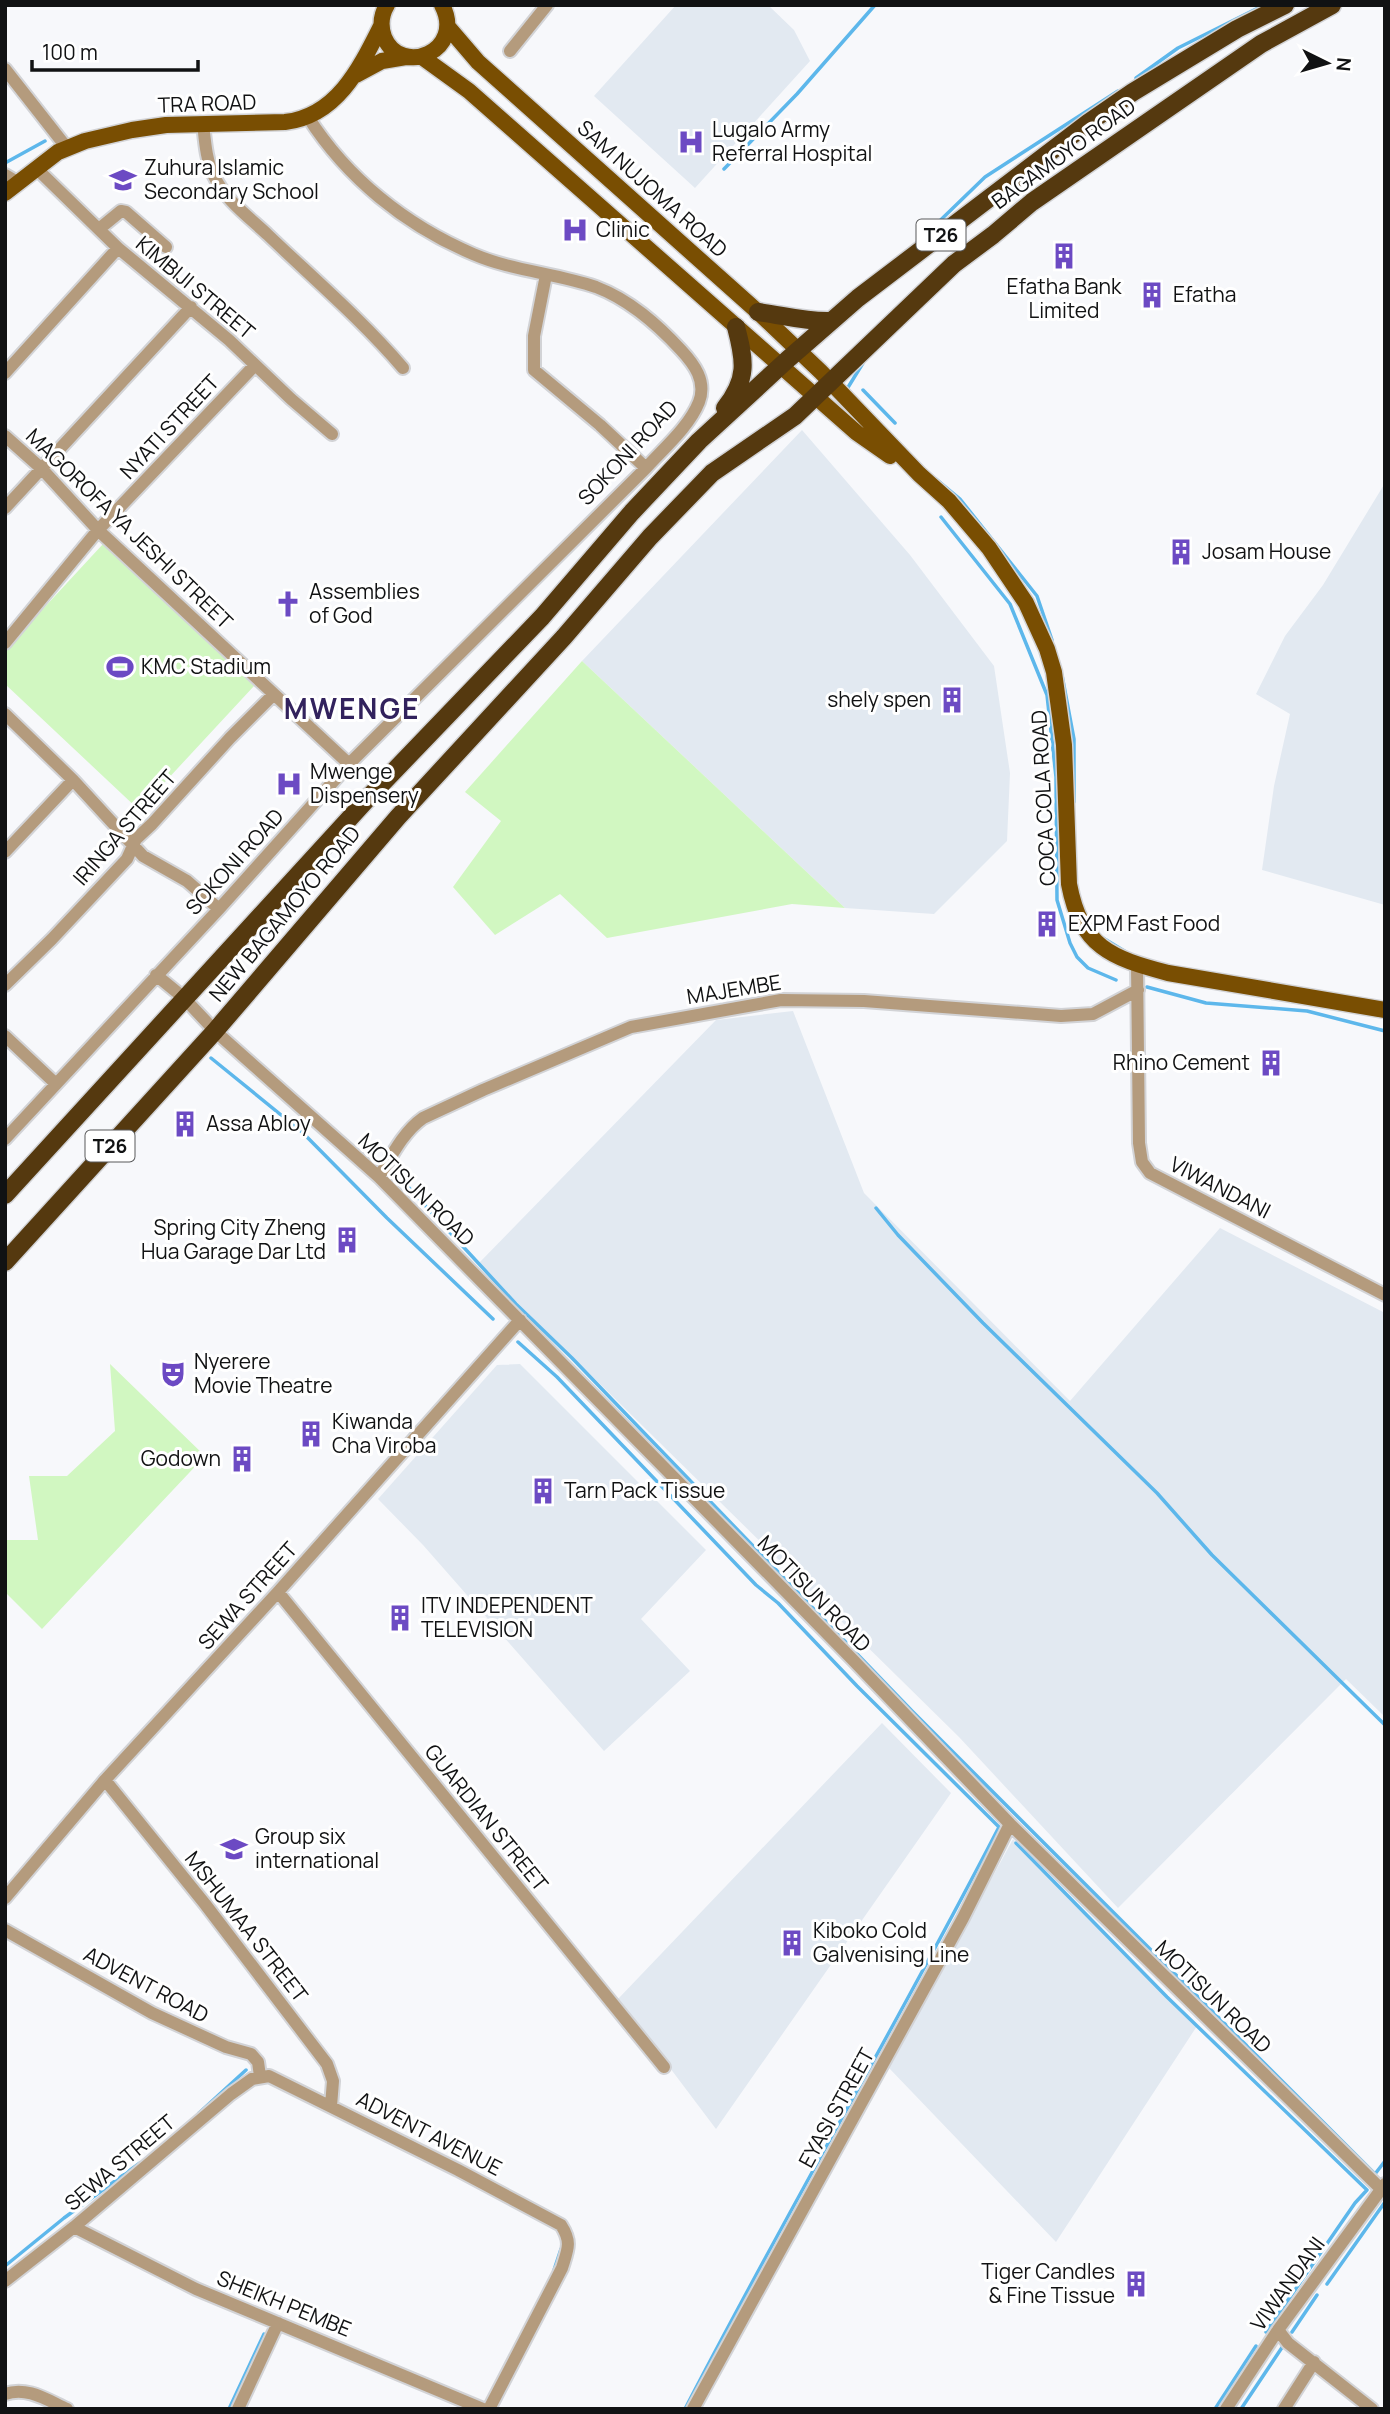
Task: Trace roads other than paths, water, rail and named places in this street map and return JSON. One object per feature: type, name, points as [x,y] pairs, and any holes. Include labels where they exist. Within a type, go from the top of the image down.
[{"type":"highway","name":"BAGAMOYO ROAD","points":[[797,350],[830,321],[1088,123],[1237,29],[1285,5]]},
{"type":"highway","name":"BAGAMOYO ROAD","points":[[815,397],[954,264],[1040,196],[1261,44],[1332,5]]},
{"type":"highway","points":[[758,312],[797,317],[811,322],[830,321]]},
{"type":"highway","points":[[699,441],[738,388],[743,373],[744,357],[736,327]]},
{"type":"highway","name":"T26","points":[[699,441],[797,350]]},
{"type":"highway","name":"NEW BAGAMOYO ROAD","points":[[5,1262],[215,1031],[398,817],[564,637],[692,492],[712,473],[794,416],[815,397]]},
{"type":"highway","name":"NEW BAGAMOYO ROAD","points":[[5,1195],[370,796],[542,617],[632,512],[699,441]]},
{"type":"main road","points":[[350,79],[382,61],[414,57],[440,46],[448,27],[442,5]]},
{"type":"main road","points":[[381,14],[386,42],[398,54],[414,57],[469,90],[815,397]]},
{"type":"main road","name":"TRA ROAD","points":[[9,184],[67,148],[132,130],[203,123],[272,123],[307,117],[334,101],[350,79],[381,14]]},
{"type":"main road","name":"SAM NUJOMA ROAD","points":[[448,27],[478,62],[758,312],[830,382]]},
{"type":"main road","name":"COCA COLA ROAD","points":[[830,382],[973,527],[1009,575],[1037,624],[1058,690],[1065,745],[1069,884],[1073,905],[1082,927],[1095,942],[1137,965],[1222,984],[1385,1010]]},
{"type":"main road","name":"COCA COLA ROAD","points":[[815,397],[857,433],[919,474]]},
{"type":"street","points":[[510,51],[547,5]]},
{"type":"street","points":[[5,69],[67,148]]},
{"type":"street","points":[[307,117],[339,160],[366,187],[405,217],[473,254],[546,275],[534,336],[534,370],[646,468]]},
{"type":"street","points":[[203,123],[208,160],[220,188],[372,332],[403,368]]},
{"type":"street","name":"KIMBIJI STREET","points":[[36,168],[118,248],[191,307],[332,434]]},
{"type":"street","points":[[99,229],[121,211],[126,212],[166,247]]},
{"type":"street","points":[[5,373],[118,248]]},
{"type":"street","name":"SOKONI ROAD","points":[[5,1139],[219,909],[349,764],[646,468],[682,428],[699,401],[701,388],[697,368],[643,313],[599,288],[546,275]]},
{"type":"street","points":[[5,508],[191,307]]},
{"type":"street","name":"NYATI STREET","points":[[5,643],[98,530],[255,365]]},
{"type":"street","name":"MAGOROFA YA JESHI STREET","points":[[5,436],[42,469],[98,530],[349,764]]},
{"type":"street","name":"IRINGA STREET","points":[[5,985],[127,859],[133,843],[230,738],[274,695]]},
{"type":"street","points":[[5,714],[73,780],[147,859],[187,881],[219,909]]},
{"type":"street","points":[[5,852],[73,780]]},
{"type":"street","name":"VIWANDANI","points":[[1137,965],[1139,1143],[1142,1162],[1150,1173],[1385,1295]]},
{"type":"street","name":"MOTISUN ROAD","points":[[156,975],[379,1177],[853,1660],[1010,1824],[1383,2186]]},
{"type":"street","name":"MAJEMBE","points":[[379,1177],[406,1134],[423,1118],[631,1027],[781,1000],[864,1001],[1077,1016],[1093,1014],[1138,990]]},
{"type":"street","points":[[5,1036],[55,1083]]},
{"type":"street","name":"SEWA STREET","points":[[5,1898],[105,1780],[278,1592],[520,1320]]},
{"type":"street","name":"GUARDIAN STREET","points":[[278,1592],[664,2067]]},
{"type":"street","name":"MSHUMAA STREET","points":[[105,1780],[205,1904],[327,2064],[333,2081],[331,2106]]},
{"type":"street","name":"EYASI STREET","points":[[694,2409],[963,1918],[1010,1824]]},
{"type":"street","name":"ADVENT ROAD","points":[[5,1930],[152,2013],[226,2047],[251,2054],[258,2062],[260,2076]]},
{"type":"street","name":"SEWA STREET","points":[[5,2281],[74,2227],[231,2094],[260,2076]]},
{"type":"street","name":"ADVENT AVENUE","points":[[260,2076],[278,2078],[561,2225],[568,2236],[562,2267],[489,2409]]},
{"type":"street","name":"VIWANDANI","points":[[1226,2409],[1278,2330],[1383,2186]]},
{"type":"street","name":"SHEIKH PEMBE","points":[[74,2227],[196,2289],[483,2409]]},
{"type":"street","points":[[238,2409],[278,2323]]},
{"type":"street","points":[[1278,2330],[1288,2343],[1372,2409]]},
{"type":"street","points":[[1284,2409],[1314,2362]]},
{"type":"street","points":[[5,2394],[16,2390],[28,2392],[67,2409]]},
{"type":"waterway","points":[[724,169],[797,94],[875,5]]},
{"type":"waterway","points":[[1136,78],[1178,48],[1264,5]]},
{"type":"waterway","points":[[922,238],[985,177],[1118,91]]},
{"type":"waterway","points":[[5,163],[45,141]]},
{"type":"waterway","points":[[847,389],[863,363]]},
{"type":"waterway","points":[[863,390],[895,423]]},
{"type":"waterway","points":[[936,479],[960,499],[1037,596],[1052,640]]},
{"type":"waterway","points":[[941,517],[1010,604],[1047,695],[1056,777],[1057,900],[1077,957],[1088,968],[1116,980]]},
{"type":"waterway","points":[[1062,675],[1074,739],[1074,802]]},
{"type":"waterway","points":[[1103,938],[1126,952]]},
{"type":"waterway","points":[[1147,987],[1206,1003],[1307,1011],[1385,1031]]},
{"type":"waterway","points":[[211,1058],[302,1132],[493,1319]]},
{"type":"waterway","points":[[398,1176],[516,1304],[572,1358],[913,1712],[1375,2174],[1385,2161]]},
{"type":"waterway","points":[[876,1208],[898,1235],[983,1323],[1157,1493],[1212,1555],[1385,1725]]},
{"type":"waterway","points":[[518,1342],[557,1377],[756,1585],[778,1603],[1002,1830]]},
{"type":"waterway","points":[[685,2409],[999,1827]]},
{"type":"waterway","points":[[1016,1843],[1167,1997],[1367,2190],[1355,2203],[1266,2332]]},
{"type":"waterway","points":[[199,2113],[246,2070]]},
{"type":"waterway","points":[[5,2266],[64,2218],[140,2163]]},
{"type":"waterway","points":[[1327,2284],[1385,2202]]},
{"type":"waterway","points":[[554,2270],[561,2249]]},
{"type":"waterway","points":[[1292,2332],[1317,2295]]},
{"type":"waterway","points":[[229,2409],[264,2334]]},
{"type":"waterway","points":[[1215,2409],[1256,2346]]},
{"type":"waterway","points":[[1241,2409],[1283,2346]]},
{"type":"place","name":"Lugalo Army Referral Hospital","points":[[691,142]]},
{"type":"place","name":"Zuhura Islamic Secondary School","points":[[123,180]]},
{"type":"place","name":"Clinic","points":[[575,230]]},
{"type":"place","name":"Efatha Bank Limited","points":[[1064,256]]},
{"type":"place","name":"Efatha","points":[[1152,295]]},
{"type":"place","name":"Josam House","points":[[1181,552]]},
{"type":"place","name":"Assemblies of God","points":[[288,604]]},
{"type":"place","name":"KMC Stadium","points":[[120,667]]},
{"type":"place","name":"shely spen","points":[[952,700]]},
{"type":"place","name":"Mwenge Dispensery","points":[[289,784]]},
{"type":"place","name":"EXPM Fast Food","points":[[1047,924]]},
{"type":"place","name":"Rhino Cement","points":[[1271,1063]]},
{"type":"place","name":"Assa Abloy","points":[[185,1124]]},
{"type":"place","name":"Spring City Zheng Hua Garage Dar Ltd","points":[[347,1240]]},
{"type":"place","name":"Nyerere Movie Theatre","points":[[173,1374]]},
{"type":"place","name":"Kiwanda Cha Viroba","points":[[311,1434]]},
{"type":"place","name":"Godown","points":[[242,1459]]},
{"type":"place","name":"Tarn Pack Tissue","points":[[543,1491]]},
{"type":"place","name":"ITV INDEPENDENT TELEVISION","points":[[400,1618]]},
{"type":"place","name":"Group six international","points":[[234,1849]]},
{"type":"place","name":"Kiboko Cold Galvenising Line","points":[[792,1943]]},
{"type":"place","name":"Tiger Candles & Fine Tissue","points":[[1136,2284]]},
{"type":"district","name":"MWENGE","points":[[352,709]]}]
